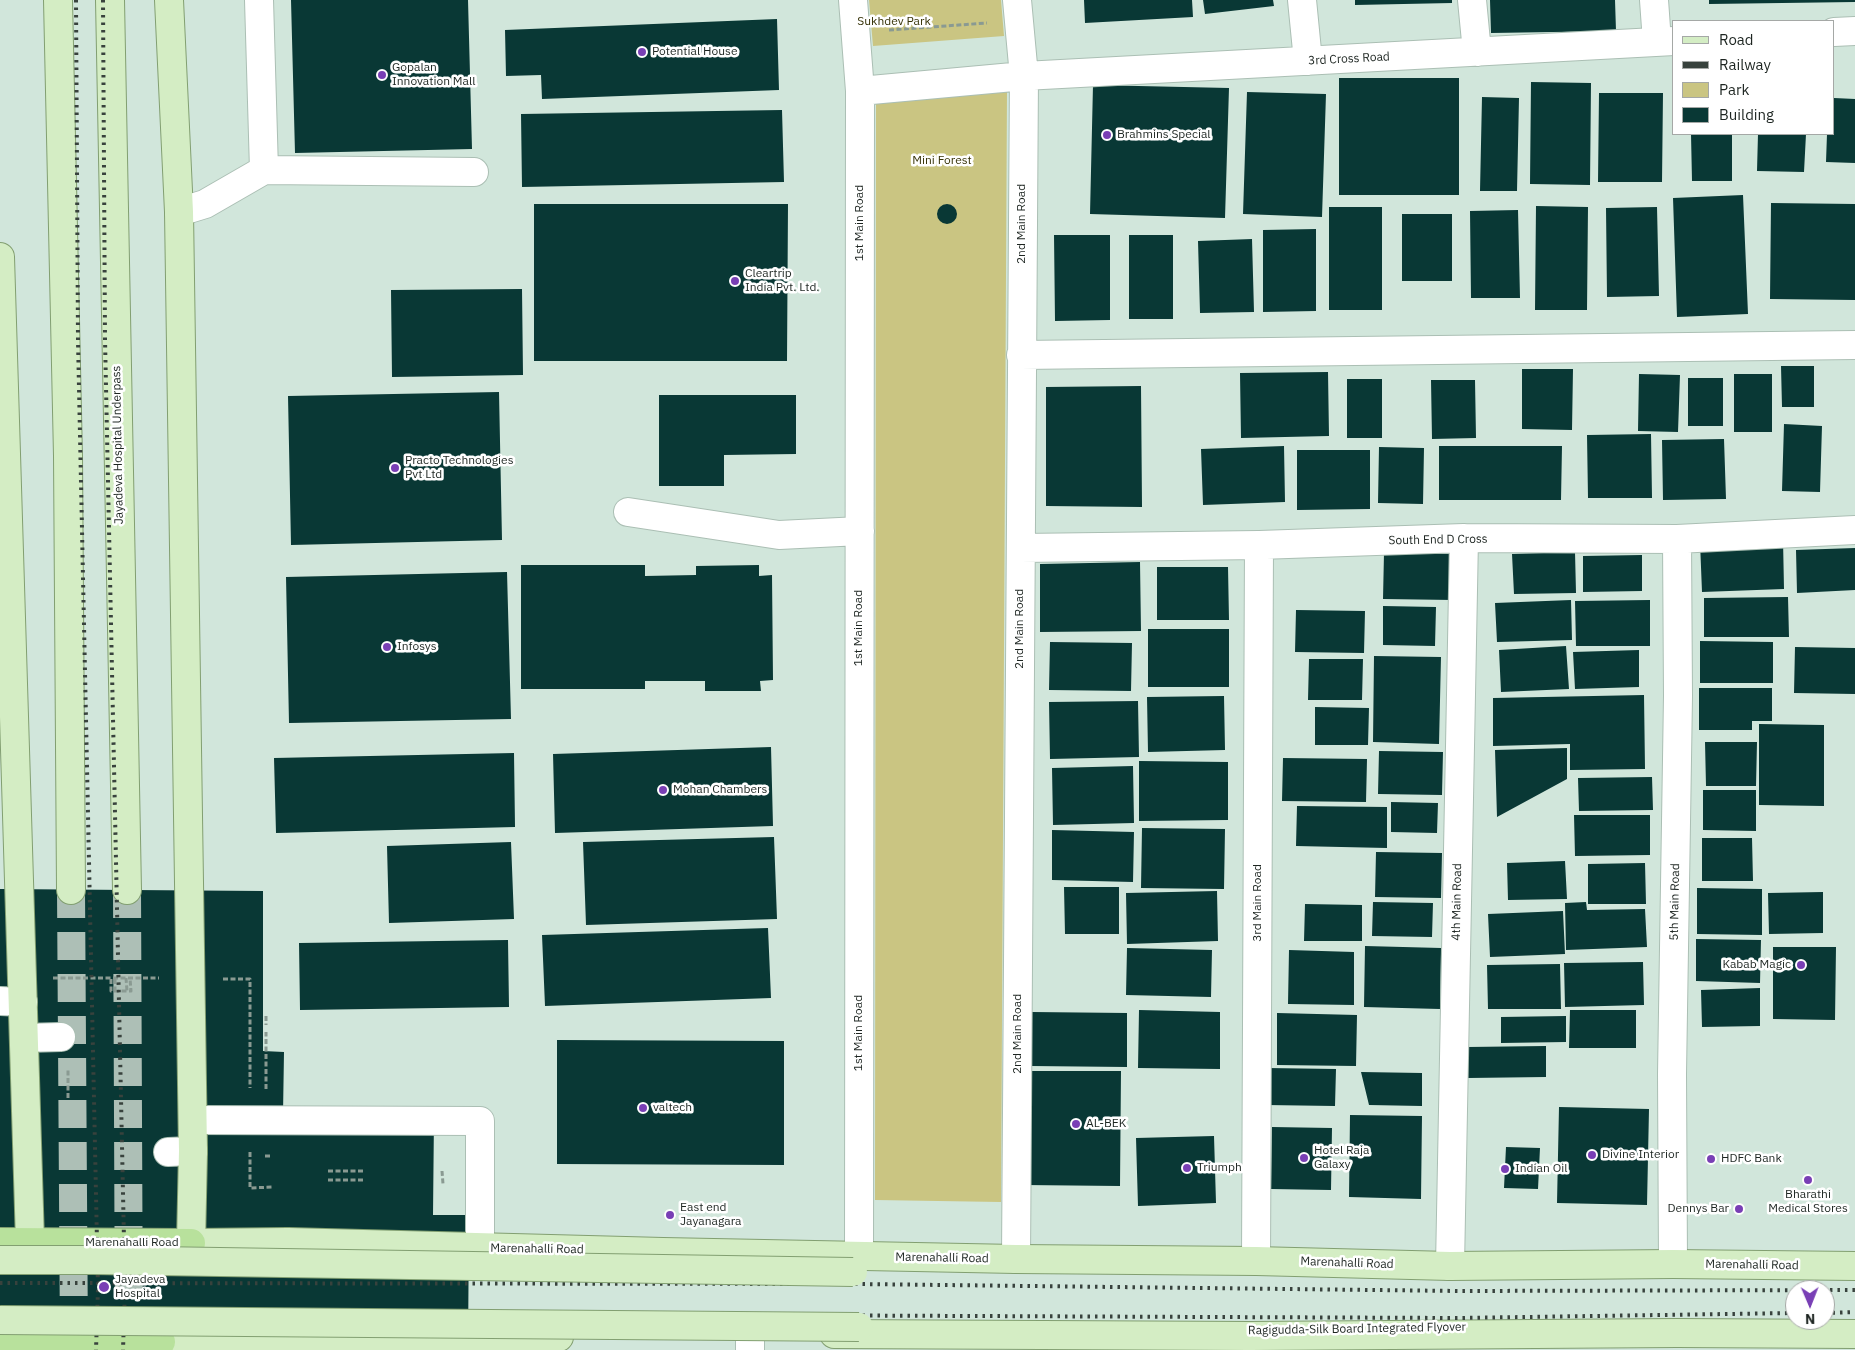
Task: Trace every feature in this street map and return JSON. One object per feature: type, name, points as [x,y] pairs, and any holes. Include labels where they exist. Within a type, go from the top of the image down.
[{"type":"highway","name":"Marenahalli Road","points":[[0,1242],[191,1243]]},
{"type":"highway","points":[[16,1344],[161,1346]]},
{"type":"main road","points":[[58,0],[68,456],[70,890]]},
{"type":"main road","name":"Jayadeva Hospital Underpass","points":[[110,0],[127,890]]},
{"type":"main road","points":[[169,0],[179,212],[193,1120],[180,1152],[191,1243]]},
{"type":"main road","points":[[0,257],[12,1002],[24,1038],[30,1242]]},
{"type":"main road","name":"Marenahalli Road","points":[[191,1243],[288,1242],[859,1256],[1256,1261],[1450,1266],[1672,1264],[1855,1266]]},
{"type":"main road","points":[[0,1260],[1458,1280],[1855,1281]]},
{"type":"main road","name":"Ragigudda-Silk Board Integrated Flyover","points":[[0,1320],[1260,1330],[1855,1324]]},
{"type":"main road","points":[[161,1346],[750,1342],[1677,1342],[1855,1334]]},
{"type":"street","points":[[259,0],[264,170]]},
{"type":"street","name":"1st Main Road","points":[[853,0],[860,91],[859,1256]]},
{"type":"street","name":"2nd Main Road","points":[[1016,1259],[1024,76],[1017,0]]},
{"type":"street","points":[[1302,0],[1308,61]]},
{"type":"street","points":[[1472,0],[1477,52]]},
{"type":"street","points":[[1654,0],[1665,41]]},
{"type":"street","points":[[1835,32],[1855,31]]},
{"type":"street","name":"3rd Cross Road","points":[[860,91],[1024,76],[1665,41]]},
{"type":"street","points":[[179,212],[205,204],[264,170],[474,172]]},
{"type":"street","points":[[1021,355],[1855,345]]},
{"type":"street","points":[[628,512],[779,536],[860,531]]},
{"type":"street","name":"South End D Cross","points":[[1021,548],[1259,545],[1464,538],[1677,539],[1855,530]]},
{"type":"street","name":"4th Main Road","points":[[1450,1266],[1464,538]]},
{"type":"street","name":"5th Main Road","points":[[1672,1264],[1672,1074],[1678,696],[1677,539]]},
{"type":"street","name":"3rd Main Road","points":[[1256,1261],[1259,545]]},
{"type":"street","points":[[24,1038],[61,1036]]},
{"type":"street","points":[[193,1120],[480,1121],[480,1248]]},
{"type":"path","points":[[888,30],[989,23]]},
{"type":"path","points":[[113,979],[113,991],[122,992],[129,991],[128,978]]},
{"type":"path","points":[[122,992],[122,997]]},
{"type":"path","points":[[266,1016],[266,1025]]},
{"type":"path","points":[[266,1032],[266,1090]]},
{"type":"path","points":[[265,1156],[270,1156]]},
{"type":"path","points":[[328,1171],[365,1171]]},
{"type":"path","points":[[442,1171],[442,1184]]},
{"type":"path","points":[[328,1180],[365,1180]]},
{"type":"green space","name":"Sukhdev Park","points":[[869,0],[1001,0],[1004,36],[873,46]]},
{"type":"green space","name":"Mini Forest","points":[[1007,90],[1001,1202],[875,1200],[876,101]]},
{"type":"building","name":"Gopalan Innovation Mall","points":[[291,0],[468,0],[472,149],[295,153]]},
{"type":"building","points":[[1084,0],[1192,0],[1193,17],[1085,23]]},
{"type":"building","points":[[1203,0],[1273,0],[1274,6],[1205,14]]},
{"type":"building","points":[[1355,0],[1452,0],[1452,3],[1355,5]]},
{"type":"building","points":[[1490,0],[1615,0],[1616,31],[1491,33]]},
{"type":"building","points":[[1709,0],[1855,0],[1855,2],[1709,4]]},
{"type":"building","name":"Potential House","points":[[777,19],[779,90],[542,99],[541,75],[506,76],[505,30]]},
{"type":"building","points":[[1339,78],[1459,78],[1459,195],[1339,195]]},
{"type":"building","points":[[1531,82],[1591,83],[1590,185],[1530,184]]},
{"type":"building","points":[[1093,85],[1229,88],[1225,218],[1090,214]]},
{"type":"building","points":[[1247,92],[1326,94],[1322,217],[1243,214]]},
{"type":"building","points":[[1599,93],[1663,93],[1662,182],[1598,182]]},
{"type":"building","points":[[1482,97],[1519,98],[1517,191],[1480,191]]},
{"type":"building","points":[[1835,98],[1855,99],[1855,163],[1826,162],[1827,135],[1835,135]]},
{"type":"building","points":[[782,110],[784,182],[522,187],[521,114]]},
{"type":"building","points":[[1691,135],[1732,135],[1732,181],[1692,181]]},
{"type":"building","points":[[1758,135],[1806,135],[1804,172],[1757,171]]},
{"type":"building","points":[[1743,195],[1748,314],[1677,317],[1673,198]]},
{"type":"building","points":[[1771,203],[1855,204],[1855,300],[1770,299]]},
{"type":"building","points":[[534,204],[788,204],[787,361],[534,361]]},
{"type":"building","points":[[947,204],[954,207],[957,214],[954,221],[947,224],[940,221],[937,214],[940,207]]},
{"type":"building","points":[[1536,206],[1588,207],[1587,310],[1535,310]]},
{"type":"building","points":[[1329,207],[1382,207],[1382,310],[1329,310]]},
{"type":"building","points":[[1657,207],[1659,296],[1607,297],[1606,208]]},
{"type":"building","points":[[1518,210],[1520,298],[1471,298],[1470,211]]},
{"type":"building","points":[[1402,214],[1452,214],[1452,281],[1402,281]]},
{"type":"building","points":[[1316,229],[1316,311],[1263,312],[1263,230]]},
{"type":"building","points":[[1054,235],[1110,235],[1110,320],[1055,321]]},
{"type":"building","points":[[1129,235],[1173,235],[1173,319],[1129,319]]},
{"type":"building","points":[[1252,239],[1254,312],[1200,313],[1198,241]]},
{"type":"building","points":[[522,289],[523,375],[392,377],[391,290]]},
{"type":"building","points":[[1781,366],[1814,366],[1814,407],[1782,407]]},
{"type":"building","points":[[1522,369],[1573,369],[1572,430],[1522,429]]},
{"type":"building","points":[[1328,372],[1329,436],[1241,438],[1240,373]]},
{"type":"building","points":[[1639,374],[1680,375],[1678,432],[1638,431]]},
{"type":"building","points":[[1734,374],[1772,374],[1772,432],[1734,432]]},
{"type":"building","points":[[1688,378],[1723,378],[1723,426],[1688,426]]},
{"type":"building","points":[[1347,379],[1382,379],[1382,438],[1347,438]]},
{"type":"building","points":[[1431,380],[1475,380],[1476,438],[1432,439]]},
{"type":"building","points":[[1141,386],[1142,507],[1046,506],[1046,387]]},
{"type":"building","name":"Practo Technologies Pvt Ltd","points":[[499,392],[502,540],[291,545],[288,396]]},
{"type":"building","points":[[659,395],[796,395],[796,454],[724,455],[724,486],[659,486]]},
{"type":"building","points":[[1784,424],[1822,426],[1820,492],[1782,491]]},
{"type":"building","points":[[1651,434],[1652,498],[1588,498],[1587,435]]},
{"type":"building","points":[[1724,439],[1726,499],[1663,500],[1662,440]]},
{"type":"building","points":[[1284,446],[1285,502],[1203,505],[1201,449]]},
{"type":"building","points":[[1439,446],[1562,446],[1561,500],[1439,500]]},
{"type":"building","points":[[1379,447],[1424,448],[1423,504],[1378,503]]},
{"type":"building","points":[[1297,450],[1370,450],[1370,509],[1297,510]]},
{"type":"building","points":[[1783,539],[1784,589],[1702,592],[1700,542]]},
{"type":"building","points":[[1855,548],[1855,590],[1797,593],[1796,550]]},
{"type":"building","points":[[1575,552],[1576,593],[1514,594],[1512,554]]},
{"type":"building","points":[[1384,553],[1453,554],[1453,600],[1383,599]]},
{"type":"building","points":[[1642,555],[1642,591],[1583,592],[1583,556]]},
{"type":"building","points":[[1140,562],[1141,631],[1040,632],[1040,564]]},
{"type":"building","points":[[521,565],[645,565],[645,576],[696,575],[696,566],[759,565],[759,576],[772,575],[773,680],[760,681],[761,691],[705,691],[705,681],[645,681],[645,689],[521,689]]},
{"type":"building","points":[[1157,567],[1228,567],[1229,620],[1157,620]]},
{"type":"building","points":[[507,572],[511,719],[289,723],[286,577]]},
{"type":"building","points":[[1788,597],[1789,637],[1704,637],[1704,598]]},
{"type":"building","points":[[1571,600],[1572,640],[1497,642],[1495,603]]},
{"type":"building","points":[[1650,600],[1650,646],[1576,646],[1575,601]]},
{"type":"building","points":[[1383,606],[1436,607],[1435,646],[1383,645]]},
{"type":"building","points":[[1296,610],[1365,611],[1364,653],[1295,652]]},
{"type":"building","points":[[1148,629],[1229,629],[1229,687],[1148,687]]},
{"type":"building","points":[[1700,641],[1773,642],[1773,683],[1700,683]]},
{"type":"building","points":[[1050,642],[1132,643],[1131,691],[1049,690]]},
{"type":"building","points":[[1566,646],[1569,689],[1501,692],[1499,650]]},
{"type":"building","points":[[1795,647],[1855,648],[1855,694],[1794,693]]},
{"type":"building","points":[[1639,650],[1639,687],[1575,689],[1573,652]]},
{"type":"building","points":[[1374,656],[1441,657],[1439,744],[1373,742]]},
{"type":"building","points":[[1309,659],[1363,659],[1362,700],[1308,700]]},
{"type":"building","points":[[1699,688],[1772,688],[1772,721],[1752,721],[1752,730],[1699,730]]},
{"type":"building","points":[[1644,695],[1645,769],[1570,770],[1570,744],[1493,746],[1493,698]]},
{"type":"building","points":[[1224,696],[1225,750],[1148,752],[1147,697]]},
{"type":"building","points":[[1138,701],[1139,757],[1050,759],[1049,702]]},
{"type":"building","points":[[1315,707],[1369,708],[1368,745],[1315,745]]},
{"type":"building","points":[[1759,724],[1824,725],[1824,806],[1759,805]]},
{"type":"building","points":[[1705,742],[1757,742],[1756,786],[1706,786]]},
{"type":"building","name":"Mohan Chambers","points":[[771,747],[773,826],[555,833],[553,754]]},
{"type":"building","points":[[1567,748],[1567,779],[1497,817],[1495,750]]},
{"type":"building","points":[[1379,751],[1443,752],[1442,795],[1378,794]]},
{"type":"building","points":[[514,753],[515,827],[276,833],[274,758]]},
{"type":"building","points":[[1283,758],[1367,759],[1366,802],[1282,801]]},
{"type":"building","points":[[1139,761],[1228,762],[1228,820],[1139,821]]},
{"type":"building","points":[[1133,766],[1134,823],[1053,825],[1052,768]]},
{"type":"building","points":[[1652,777],[1653,810],[1579,811],[1578,778]]},
{"type":"building","points":[[1703,790],[1756,790],[1756,831],[1703,830]]},
{"type":"building","points":[[1391,802],[1438,803],[1437,833],[1391,832]]},
{"type":"building","points":[[1297,806],[1387,807],[1387,848],[1296,846]]},
{"type":"building","points":[[1574,815],[1650,815],[1650,855],[1575,856]]},
{"type":"building","points":[[1142,828],[1225,829],[1224,889],[1141,888]]},
{"type":"building","points":[[1052,830],[1134,832],[1133,882],[1052,880]]},
{"type":"building","points":[[774,837],[777,919],[586,925],[583,842]]},
{"type":"building","points":[[1702,838],[1752,838],[1753,881],[1702,881]]},
{"type":"building","points":[[511,842],[514,919],[389,923],[387,846]]},
{"type":"building","points":[[1376,852],[1442,853],[1441,898],[1375,897]]},
{"type":"building","points":[[1565,861],[1567,899],[1508,900],[1507,863]]},
{"type":"building","points":[[1645,863],[1646,904],[1588,904],[1588,864]]},
{"type":"building","points":[[1064,887],[1119,887],[1119,934],[1065,934]]},
{"type":"building","points":[[1697,888],[1762,889],[1762,935],[1697,934]]},
{"type":"building","points":[[0,889],[263,891],[263,1051],[284,1052],[283,1114],[434,1115],[433,1215],[469,1215],[468,1350],[0,1350]]},
{"type":"building","points":[[1217,891],[1218,941],[1127,944],[1126,893]]},
{"type":"building","points":[[1823,892],[1823,933],[1769,934],[1768,893]]},
{"type":"building","points":[[1373,902],[1433,903],[1432,937],[1372,936]]},
{"type":"building","points":[[1586,902],[1587,910],[1645,909],[1647,947],[1566,950],[1565,903]]},
{"type":"building","points":[[1305,904],[1362,905],[1362,941],[1304,941]]},
{"type":"building","points":[[1563,911],[1565,954],[1490,957],[1488,914]]},
{"type":"building","points":[[768,928],[771,998],[545,1006],[542,935]]},
{"type":"building","points":[[1696,939],[1761,940],[1760,983],[1696,981]]},
{"type":"building","points":[[508,940],[509,1007],[300,1010],[299,943]]},
{"type":"building","points":[[1365,946],[1441,948],[1440,1009],[1364,1007]]},
{"type":"building","points":[[1773,947],[1836,947],[1835,1020],[1773,1019]]},
{"type":"building","points":[[1127,948],[1212,950],[1211,997],[1126,995]]},
{"type":"building","points":[[1289,950],[1354,952],[1354,1005],[1288,1004]]},
{"type":"building","points":[[1643,962],[1644,1005],[1565,1007],[1564,963]]},
{"type":"building","points":[[1560,964],[1561,1009],[1488,1009],[1487,965]]},
{"type":"building","points":[[1760,988],[1760,1026],[1702,1027],[1701,990]]},
{"type":"building","points":[[1139,1010],[1220,1012],[1220,1069],[1138,1068]]},
{"type":"building","points":[[1570,1010],[1636,1010],[1636,1048],[1569,1048]]},
{"type":"building","points":[[1032,1012],[1127,1013],[1127,1067],[1031,1066]]},
{"type":"building","points":[[1277,1013],[1357,1015],[1356,1066],[1277,1065]]},
{"type":"building","points":[[1566,1016],[1566,1042],[1501,1043],[1501,1017]]},
{"type":"building","points":[[557,1040],[784,1041],[784,1165],[557,1164]]},
{"type":"building","points":[[1546,1046],[1546,1077],[1468,1078],[1468,1047]]},
{"type":"building","points":[[1267,1068],[1336,1069],[1335,1106],[1266,1105]]},
{"type":"building","points":[[1025,1071],[1121,1071],[1120,1186],[1024,1185]]},
{"type":"building","points":[[1361,1072],[1422,1073],[1422,1106],[1369,1105]]},
{"type":"building","points":[[1559,1107],[1649,1109],[1647,1205],[1557,1203]]},
{"type":"building","points":[[1350,1115],[1422,1116],[1421,1199],[1349,1197]]},
{"type":"building","points":[[1272,1127],[1332,1128],[1331,1190],[1271,1189]]},
{"type":"building","points":[[1214,1136],[1216,1203],[1138,1206],[1136,1138]]},
{"type":"building","points":[[1506,1147],[1540,1148],[1538,1189],[1504,1188]]},
{"type":"tunnel","points":[[71,890],[74,1344]]},
{"type":"tunnel","points":[[127,890],[129,1343]]},
{"type":"railway","points":[[76,0],[78,340],[98,1289],[96,1350]]},
{"type":"railway","points":[[103,0],[105,339],[125,1288],[123,1350]]},
{"type":"railway","points":[[0,1283],[857,1284],[1459,1291],[1855,1290]]},
{"type":"railway","points":[[0,1312],[1457,1318],[1785,1313]]},
{"type":"railway","points":[[1835,1313],[1855,1312]]},
{"type":"place","name":"Potential House","points":[[642,52]]},
{"type":"place","name":"Gopalan Innovation Mall","points":[[382,75]]},
{"type":"place","name":"Brahmins Special","points":[[1107,135]]},
{"type":"place","name":"Cleartrip India Pvt. Ltd.","points":[[735,281]]},
{"type":"place","name":"Practo Technologies Pvt Ltd","points":[[395,468]]},
{"type":"place","name":"Infosys","points":[[387,647]]},
{"type":"place","name":"Mohan Chambers","points":[[663,790]]},
{"type":"place","name":"Kabab Magic","points":[[1801,965]]},
{"type":"place","name":"valtech","points":[[643,1108]]},
{"type":"place","name":"AL-BEK","points":[[1076,1124]]},
{"type":"place","name":"Divine Interior","points":[[1592,1155]]},
{"type":"place","name":"Hotel Raja Galaxy","points":[[1304,1158]]},
{"type":"place","name":"HDFC Bank","points":[[1711,1159]]},
{"type":"place","name":"Triumph","points":[[1187,1168]]},
{"type":"place","name":"Indian Oil","points":[[1505,1169]]},
{"type":"place","name":"Bharathi Medical Stores","points":[[1808,1180]]},
{"type":"place","name":"Dennys Bar","points":[[1739,1209]]},
{"type":"place","name":"East end Jayanagara","points":[[670,1215]]},
{"type":"place","name":"Jayadeva Hospital","points":[[104,1287]]}]
